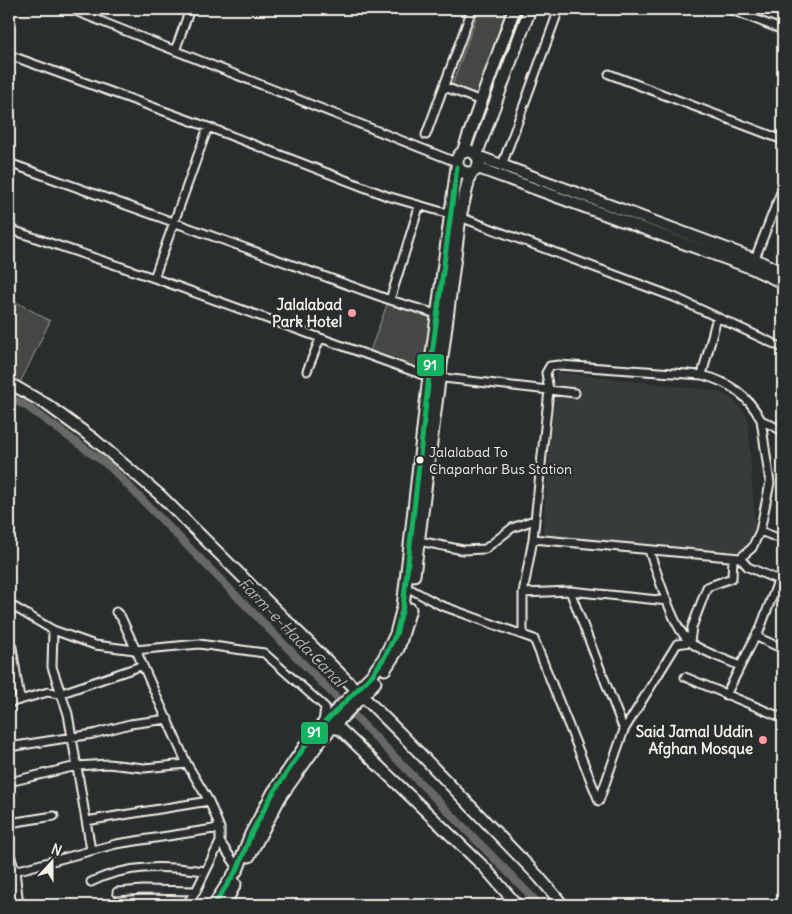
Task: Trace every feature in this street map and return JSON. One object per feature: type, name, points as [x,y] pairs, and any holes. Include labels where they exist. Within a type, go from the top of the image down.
[{"type":"main road","points":[[214,905],[238,868],[251,834],[272,793],[318,735],[372,675],[384,658],[396,634],[403,607],[456,216],[458,157],[463,152],[514,9]]},
{"type":"main road","points":[[456,216],[530,9]]},
{"type":"main road","points":[[463,152],[471,151],[476,163]]},
{"type":"main road","points":[[457,165],[465,174],[476,163]]},
{"type":"main road","points":[[356,695],[377,680],[398,649],[405,631],[419,541],[434,377]]},
{"type":"main road","points":[[224,905],[280,797],[318,735]]},
{"type":"street","points":[[70,9],[457,165]]},
{"type":"street","points":[[175,51],[190,9]]},
{"type":"street","points":[[426,135],[472,9]]},
{"type":"street","points":[[502,165],[559,9]]},
{"type":"street","points":[[729,9],[783,30]]},
{"type":"street","points":[[9,55],[208,127],[419,207],[456,216],[674,297],[783,348]]},
{"type":"street","points":[[609,74],[783,140]]},
{"type":"street","points":[[445,87],[481,101]]},
{"type":"street","points":[[154,278],[208,127]]},
{"type":"street","points":[[9,162],[390,300],[442,315]]},
{"type":"street","points":[[476,163],[502,165],[753,264],[783,283]]},
{"type":"street","points":[[476,163],[753,264],[783,273]]},
{"type":"street","points":[[753,264],[783,187]]},
{"type":"street","points":[[390,300],[419,207]]},
{"type":"street","points":[[9,228],[154,278],[320,339],[434,377],[575,393]]},
{"type":"street","points":[[702,375],[717,317]]},
{"type":"street","points":[[307,371],[320,339]]},
{"type":"street","points":[[523,634],[523,592],[533,539],[549,390],[546,373],[550,366],[555,365],[702,375],[715,378],[736,389],[750,402],[761,420],[770,482],[760,531],[752,548],[736,558],[732,578],[707,587],[692,627],[690,642]]},
{"type":"street","points":[[9,383],[46,404],[95,440],[160,495],[356,695],[538,876],[563,905]]},
{"type":"street","points":[[761,420],[783,431]]},
{"type":"street","points":[[419,541],[463,550],[485,549],[512,528],[534,520]]},
{"type":"street","points":[[760,531],[783,540]]},
{"type":"street","points":[[533,539],[649,552],[736,558],[748,567],[781,582],[726,695]]},
{"type":"street","points":[[649,552],[668,601],[670,612],[690,642],[740,666]]},
{"type":"street","points":[[412,590],[440,605],[534,639],[598,801],[624,730],[677,644],[690,642]]},
{"type":"street","points":[[523,592],[570,591],[668,601]]},
{"type":"street","points":[[570,591],[624,730]]},
{"type":"street","points":[[9,604],[53,630],[95,645],[135,650],[199,644],[264,653],[325,707],[329,723],[340,729],[485,868],[517,905]]},
{"type":"street","points":[[116,612],[121,617],[187,764],[209,801],[220,828],[220,842],[196,891],[186,905]]},
{"type":"street","points":[[53,630],[52,667],[59,694],[68,714],[70,737],[77,766],[91,850]]},
{"type":"street","points":[[757,633],[759,639],[783,649]]},
{"type":"street","points":[[12,647],[20,699]]},
{"type":"street","points":[[9,703],[48,692],[59,694],[142,666]]},
{"type":"street","points":[[685,677],[783,718]]},
{"type":"street","points":[[9,747],[93,734],[130,724],[168,719]]},
{"type":"street","points":[[9,782],[77,766],[108,764],[144,768],[187,764]]},
{"type":"street","points":[[86,821],[209,801]]},
{"type":"street","points":[[9,823],[54,816]]},
{"type":"street","points":[[9,878],[15,871],[116,844],[220,828]]},
{"type":"street","points":[[220,842],[238,868]]},
{"type":"street","points":[[9,852],[15,871],[20,905],[9,903]]},
{"type":"street","points":[[91,882],[111,872],[165,866],[205,871]]},
{"type":"street","points":[[117,892],[143,890],[196,891]]},
{"type":"shaded area","points":[[479,9],[509,9],[476,97],[452,86]]},
{"type":"shaded area","points":[[9,298],[50,321],[19,385],[9,381]]},
{"type":"shaded area","points":[[388,302],[434,318],[425,371],[370,351]]},
{"type":"shaded area","points":[[556,372],[717,391],[736,402],[748,418],[755,529],[745,550],[732,552],[542,540]]},
{"type":"waterway","name":"Farm-e-Hada Canal","points":[[9,398],[25,405],[109,466],[540,905]]},
{"type":"transit line","name":"91","points":[[214,905],[238,868],[251,834],[273,793],[314,733],[372,675],[384,658],[396,634],[403,607],[429,376],[457,167]]},
{"type":"place","name":"Jalalabad Park Hotel","points":[[352,313]]},
{"type":"place","name":"Jalalabad To Chaparhar Bus Station","points":[[420,460]]},
{"type":"place","name":"Said Jamal Uddin Afghan Mosque","points":[[763,740]]}]
